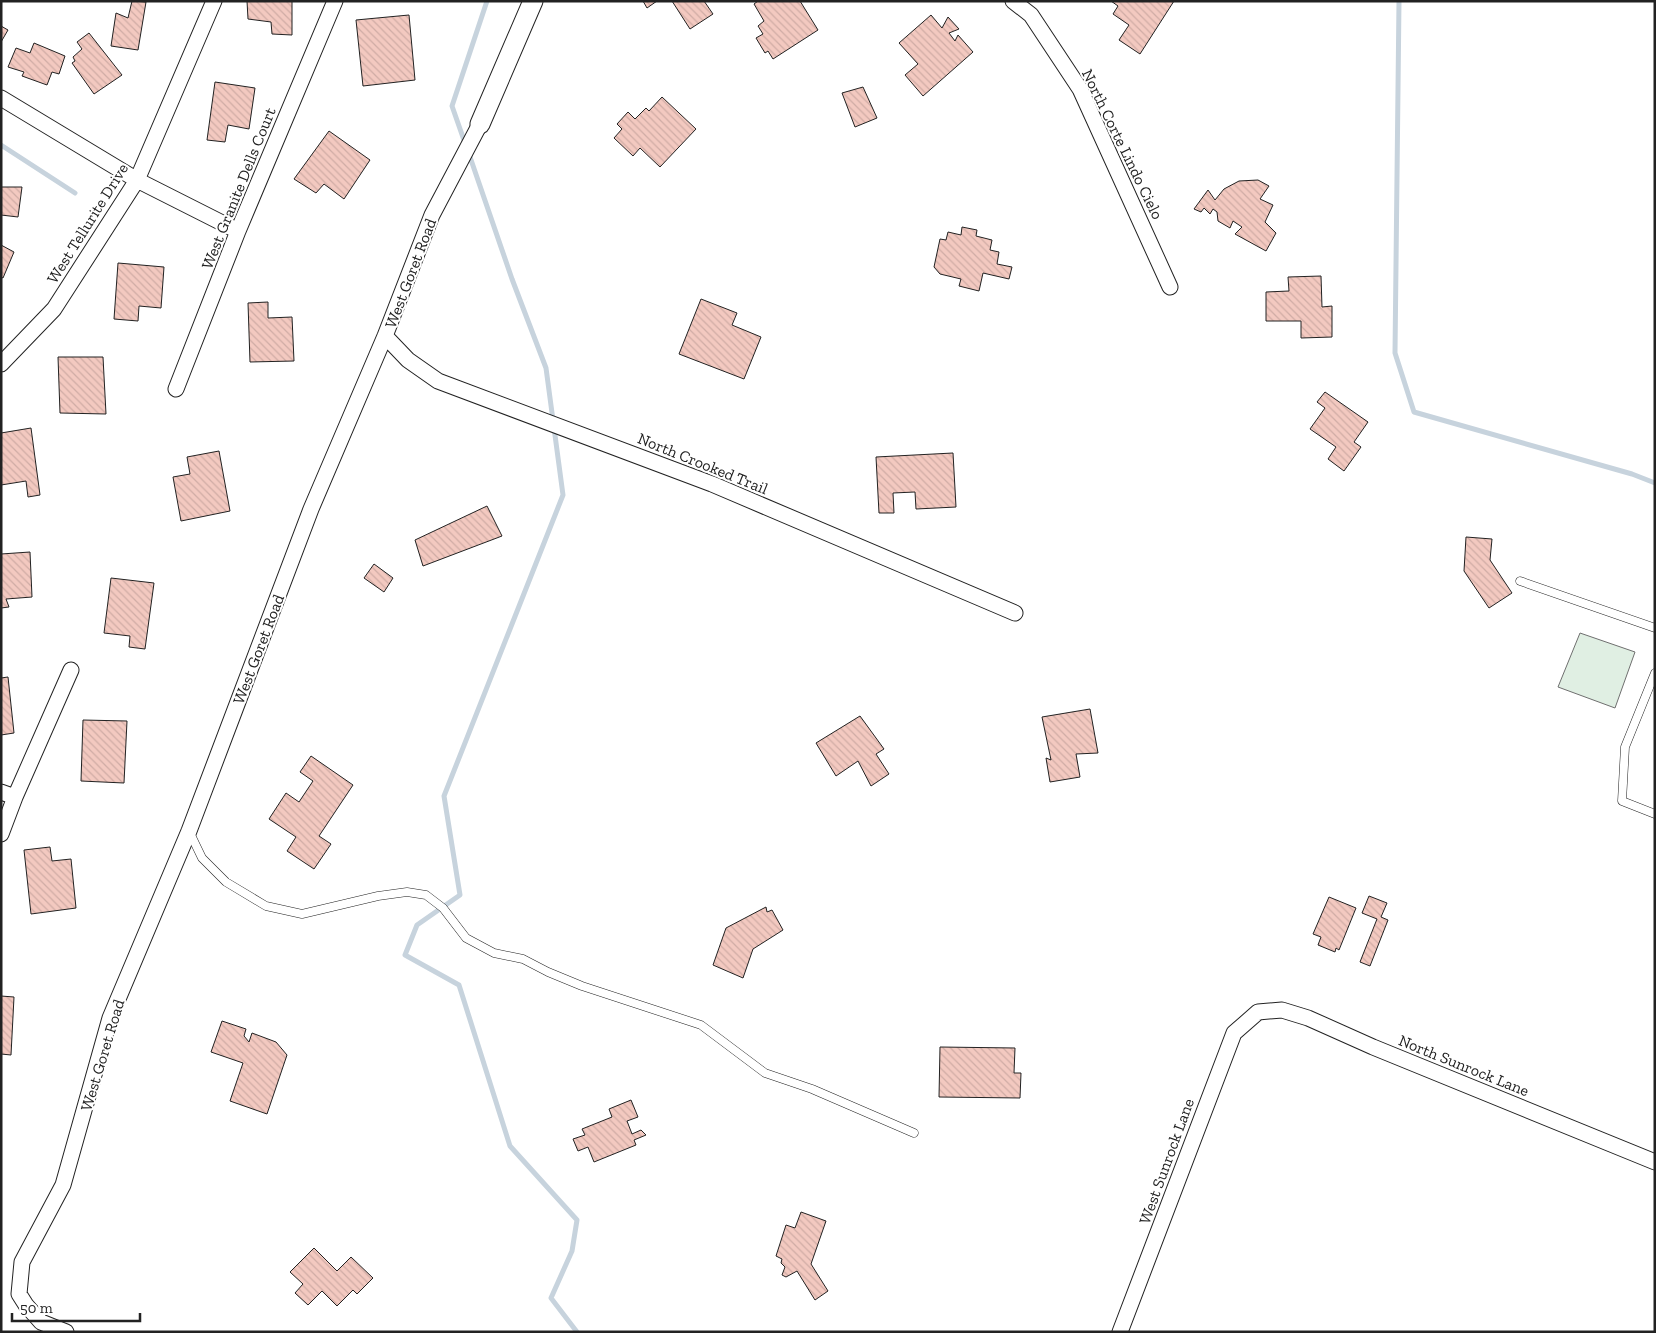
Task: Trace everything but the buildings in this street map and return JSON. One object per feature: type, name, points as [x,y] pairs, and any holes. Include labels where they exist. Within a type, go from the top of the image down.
[{"type":"street","name":"West Tellurite Drive","points":[[1,364],[54,310],[137,180],[214,1]]},
{"type":"street","name":"West Granite Dells Court","points":[[176,389],[238,231],[335,1]]},
{"type":"street","name":"West Goret Road","points":[[66,1332],[41,1322],[26,1306],[19,1294],[22,1262],[63,1186],[110,1018],[189,831],[311,509],[385,336],[432,215],[480,124],[533,1]]},
{"type":"street","name":"North Corte Lindo Cielo","points":[[1013,1],[1031,16],[1080,88],[1170,287]]},
{"type":"street","points":[[1,98],[137,180],[238,231]]},
{"type":"street","name":"North Crooked Trail","points":[[385,336],[408,360],[438,381],[712,484],[1015,613]]},
{"type":"street","points":[[1,834],[8,795],[71,670]]},
{"type":"street","name":"North Sunrock Lane","points":[[1258,1012],[1282,1010],[1308,1018],[1373,1047],[1655,1162]]},
{"type":"street","name":"West Sunrock Lane","points":[[1120,1332],[1234,1033],[1258,1012]]},
{"type":"lane","points":[[1520,581],[1655,628]]},
{"type":"lane","points":[[1655,673],[1625,747],[1622,801],[1655,814]]},
{"type":"lane","points":[[189,831],[202,858],[226,882],[266,906],[302,914],[378,896],[407,892],[426,895],[444,908],[466,938],[494,953],[522,958],[548,972],[582,986],[701,1025],[765,1072],[812,1089],[914,1133]]},
{"type":"green space","points":[[1580,633],[1635,652],[1615,708],[1558,687]]},
{"type":"waterway","points":[[466,146],[452,106],[487,1]]},
{"type":"waterway","points":[[1399,1],[1395,353],[1414,412],[1632,474],[1655,483]]},
{"type":"waterway","points":[[1,145],[75,193]]},
{"type":"waterway","points":[[469,154],[512,279],[546,368],[563,495],[444,796],[460,895],[417,925],[405,955],[459,985],[510,1146],[577,1220],[572,1251],[551,1298],[577,1332]]}]
